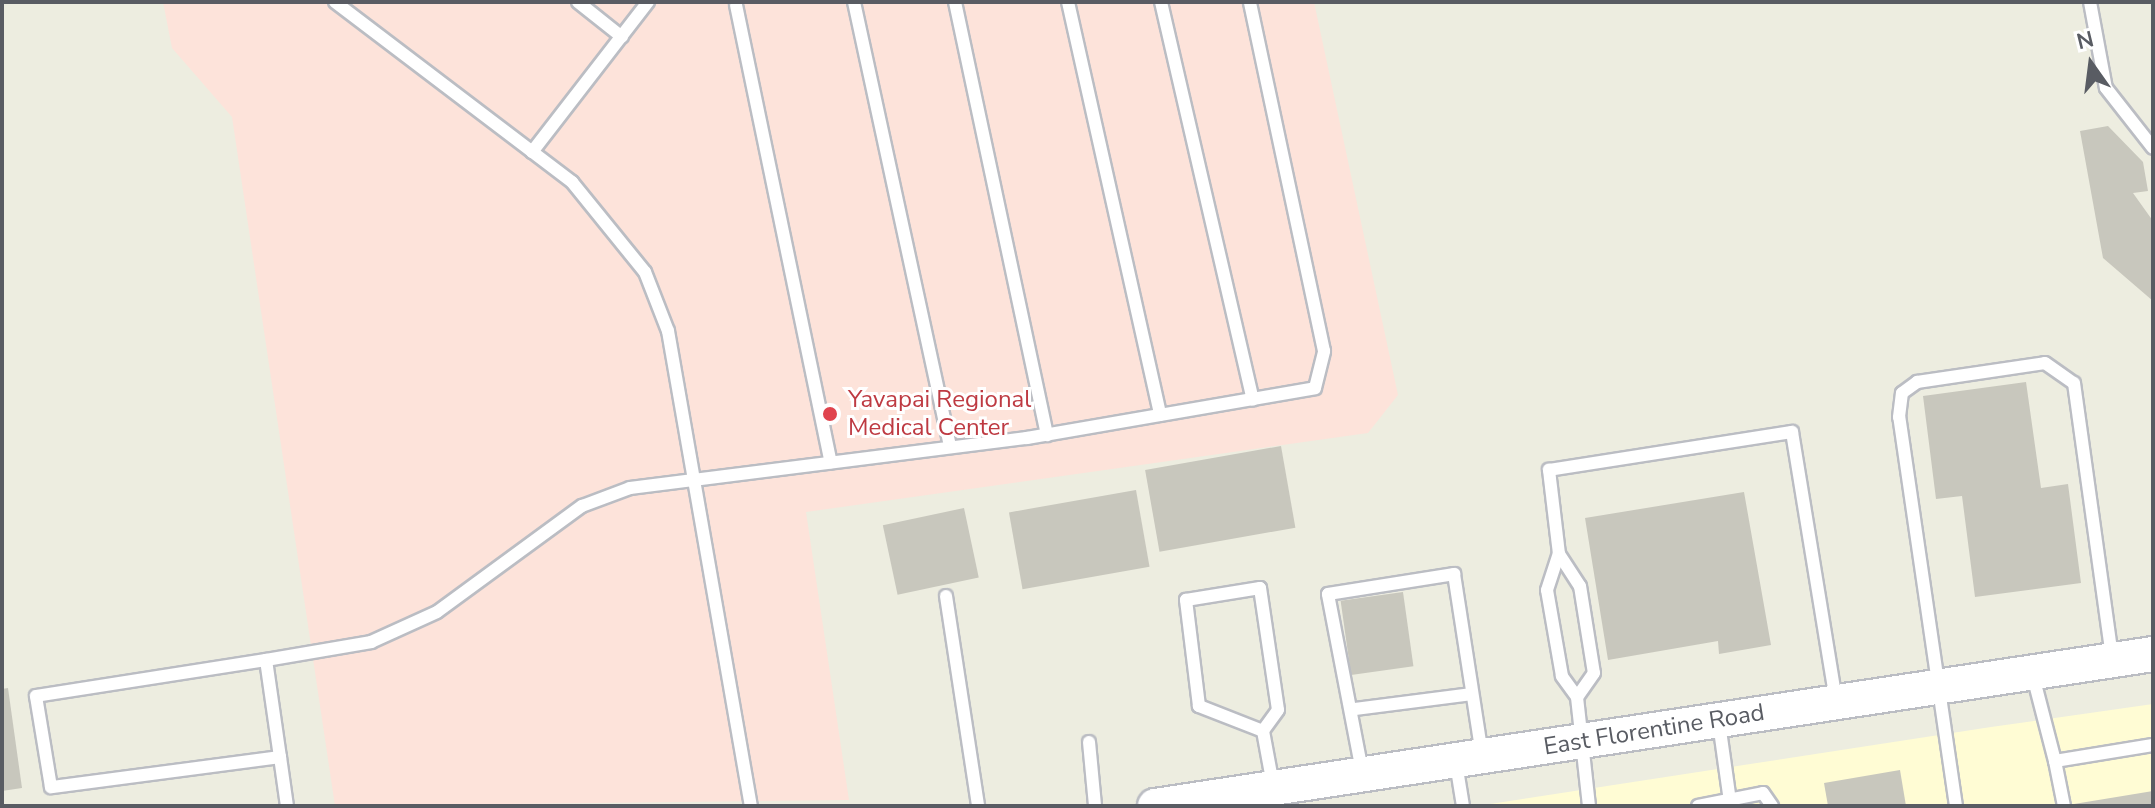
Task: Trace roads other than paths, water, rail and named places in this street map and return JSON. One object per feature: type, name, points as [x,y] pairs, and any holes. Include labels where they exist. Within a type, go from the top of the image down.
[{"type":"street","name":"East Florentine Road","points":[[1155,806],[1207,802],[1273,788],[2153,654]]},
{"type":"lane","points":[[335,2],[532,152],[601,210],[645,272],[668,331],[751,806]]},
{"type":"lane","points":[[578,2],[622,37]]},
{"type":"lane","points":[[532,152],[648,2]]},
{"type":"lane","points":[[751,2],[735,4],[831,462]]},
{"type":"lane","points":[[854,2],[950,447]]},
{"type":"lane","points":[[955,2],[1047,435]]},
{"type":"lane","points":[[1068,2],[1160,415]]},
{"type":"lane","points":[[1161,2],[1253,399]]},
{"type":"lane","points":[[280,757],[51,787],[36,696],[371,642],[437,612],[582,506],[630,488],[1047,435],[1315,388],[1324,351],[1250,2]]},
{"type":"lane","points":[[2090,2],[2106,88],[2153,148]]},
{"type":"lane","points":[[1956,806],[1899,417],[1902,393],[1917,382],[2045,363],[2074,383],[2112,660]]},
{"type":"lane","points":[[1589,806],[1577,697],[1562,676],[1547,590],[1559,554],[1549,470],[1792,432],[1836,702]]},
{"type":"lane","points":[[1559,554],[1580,586],[1594,673],[1577,697]]},
{"type":"lane","points":[[1363,774],[1355,709],[1343,689],[1328,594],[1454,574],[1472,694],[1463,806]]},
{"type":"lane","points":[[1263,731],[1199,706],[1186,600],[1260,588],[1278,710],[1263,731],[1273,788]]},
{"type":"lane","points":[[946,596],[978,806]]},
{"type":"lane","points":[[266,660],[287,806]]},
{"type":"lane","points":[[2032,673],[2064,806]]},
{"type":"lane","points":[[1355,709],[1472,694]]},
{"type":"lane","points":[[1719,720],[1729,794]]},
{"type":"lane","points":[[1089,742],[1095,806]]},
{"type":"lane","points":[[2055,761],[2153,745]]},
{"type":"lane","points":[[1698,806],[1729,794],[1763,793],[1772,806]]},
{"type":"place","name":"Yavapai Regional Medical Center","points":[[830,414]]}]
